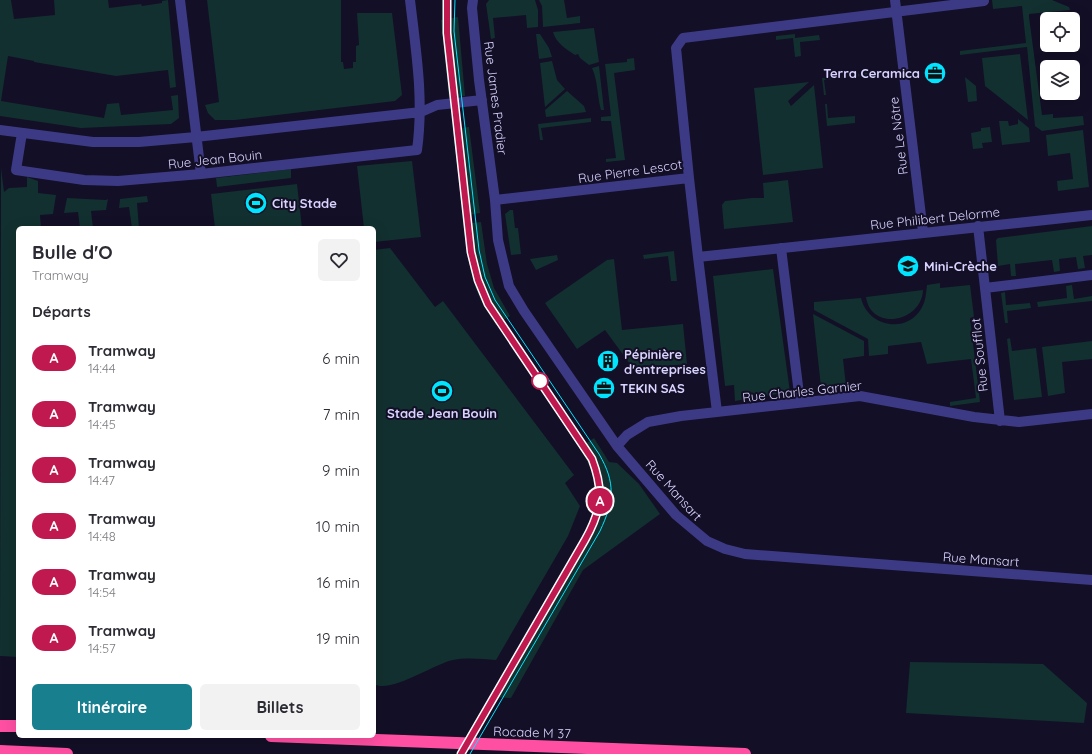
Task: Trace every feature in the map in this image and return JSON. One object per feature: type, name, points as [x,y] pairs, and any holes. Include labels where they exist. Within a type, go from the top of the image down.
[{"type":"highway","points":[[0,726],[16,726]]},
{"type":"highway","name":"Rocade M 37","points":[[324,738],[745,754]]},
{"type":"highway","points":[[0,751],[67,754]]},
{"type":"street","points":[[180,0],[201,174]]},
{"type":"street","points":[[410,0],[421,95],[421,112]]},
{"type":"street","name":"Rue James Pradier","points":[[473,0],[472,8],[482,100],[495,200]]},
{"type":"street","name":"Rue Le Nôtre","points":[[895,0],[923,232]]},
{"type":"street","points":[[896,12],[984,1]]},
{"type":"street","name":"Rue Pierre Lescot","points":[[495,200],[689,178],[676,48],[683,38],[896,12]]},
{"type":"street","name":"Rue Jean Bouin","points":[[0,130],[93,142],[139,142],[196,138],[421,112],[437,105],[482,100]]},
{"type":"street","name":"Rue Jean Bouin","points":[[22,133],[16,170],[97,181],[201,174],[417,150],[421,112]]},
{"type":"street","points":[[689,178],[717,412]]},
{"type":"street","name":"Rue Mansart","points":[[495,200],[498,240],[509,286],[524,311],[617,446],[676,515],[707,541],[725,549],[745,554],[1092,580]]},
{"type":"street","name":"Rue Philibert Delorme","points":[[698,257],[1092,215]]},
{"type":"street","name":"Rue Soufflot","points":[[978,226],[1000,421]]},
{"type":"street","points":[[782,248],[800,402]]},
{"type":"street","points":[[985,288],[1092,275]]},
{"type":"street","name":"Rue Charles Garnier","points":[[617,446],[627,435],[648,422],[717,412],[860,396],[1000,421],[1019,422],[1092,414]]},
{"type":"green space","points":[[0,0],[11,0],[14,19],[55,15],[54,0],[108,0],[109,8],[141,4],[142,6],[162,3],[162,1],[168,0],[176,87],[170,88],[168,70],[116,76],[8,56],[1,101],[104,118],[107,104],[119,103],[121,115],[173,110],[171,96],[178,95],[179,118],[171,124],[81,128],[0,116]]},
{"type":"green space","points":[[207,0],[341,0],[341,62],[343,62],[344,69],[353,68],[353,62],[356,62],[356,46],[359,45],[357,13],[392,13],[402,95],[395,101],[235,120],[215,120],[208,113],[205,105],[219,102]]},
{"type":"green space","points":[[489,0],[535,0],[538,10],[538,27],[527,28],[526,15],[493,18],[495,38],[491,39],[486,4]]},
{"type":"green space","points":[[539,0],[564,0],[567,18],[580,16],[580,23],[543,27],[542,6]]},
{"type":"green space","points":[[992,0],[1052,0],[1069,7],[1070,10],[1040,12],[1029,14],[1029,17],[1042,115],[1053,114],[1053,118],[1083,116],[1084,125],[1042,131],[1035,126],[1027,47],[960,55],[960,51],[1026,43],[1022,6],[993,9]]},
{"type":"green space","points":[[458,17],[465,96],[449,98],[441,20]]},
{"type":"green space","points":[[594,28],[599,62],[589,65],[580,58],[578,54],[575,55],[562,45],[556,39],[553,32]]},
{"type":"green space","points":[[536,34],[540,34],[549,48],[552,57],[539,59]]},
{"type":"green space","points":[[795,34],[795,38],[819,35],[820,40],[800,42],[801,56],[795,57],[793,38],[776,40],[776,36]]},
{"type":"green space","points":[[1020,54],[1028,120],[985,86],[982,58]]},
{"type":"green space","points":[[634,58],[635,70],[614,73],[625,160],[606,162],[606,159],[616,158],[611,121],[601,121],[601,117],[611,116],[605,64],[627,62],[627,59]]},
{"type":"green space","points":[[552,61],[557,80],[565,89],[545,107],[540,63]]},
{"type":"green space","points":[[599,66],[604,110],[601,110],[592,68]]},
{"type":"green space","points":[[882,71],[882,74],[824,80],[826,95],[824,95],[822,78]]},
{"type":"green space","points":[[965,77],[976,86],[977,101],[968,102]]},
{"type":"green space","points":[[809,82],[788,101],[791,106],[814,85],[823,168],[763,175],[754,88]]},
{"type":"green space","points":[[567,91],[584,106],[586,112],[546,117],[545,110]]},
{"type":"green space","points":[[825,104],[827,104],[828,118],[855,116],[855,123],[827,126]]},
{"type":"green space","points":[[591,118],[591,122],[541,128],[543,140],[540,140],[538,124]]},
{"type":"green space","points":[[1018,119],[1029,128],[1030,142],[1002,145],[999,121],[1008,121],[1009,126],[1018,124]]},
{"type":"green space","points":[[469,127],[480,213],[463,216],[453,129]]},
{"type":"green space","points":[[990,127],[992,142],[982,143],[983,148],[973,149],[971,133],[981,131],[981,128]]},
{"type":"green space","points":[[1083,130],[1089,187],[1058,191],[1057,181],[1073,179],[1070,153],[1048,156],[1046,135]]},
{"type":"green space","points":[[412,161],[421,237],[376,242],[376,226],[364,226],[357,166]]},
{"type":"green space","points":[[1,168],[4,192],[9,188],[27,187],[27,177],[38,181],[38,193],[56,195],[53,214],[40,215],[41,226],[16,226],[16,657],[0,656]]},
{"type":"green space","points":[[291,169],[291,178],[217,187],[216,178]]},
{"type":"green space","points":[[788,180],[793,222],[724,229],[722,205],[725,201],[764,198],[763,183]]},
{"type":"green space","points":[[297,184],[302,226],[215,226],[211,194]]},
{"type":"green space","points":[[147,196],[148,202],[137,203],[139,226],[132,226],[129,207],[119,208],[120,199]]},
{"type":"green space","points":[[67,198],[108,199],[106,210],[91,211],[93,226],[80,226],[78,212],[64,213]]},
{"type":"green space","points":[[510,210],[513,210],[515,228],[518,228],[521,254],[511,255],[505,214]]},
{"type":"green space","points":[[481,222],[487,264],[494,288],[510,316],[496,325],[483,305],[476,289],[467,252],[464,224]]},
{"type":"green space","points":[[1092,226],[1092,255],[1083,256],[1085,268],[1078,269],[1076,257],[1059,259],[1060,271],[1054,272],[1052,260],[1015,264],[1016,276],[1011,276],[1010,264],[998,266],[996,240],[998,238]]},
{"type":"green space","name":"Stade Jean Bouin","points":[[390,248],[435,307],[443,301],[574,475],[565,483],[580,506],[568,536],[496,660],[469,658],[453,660],[401,682],[381,686],[376,685],[376,250]]},
{"type":"green space","points":[[674,251],[677,281],[671,281],[668,256],[644,259],[643,255]]},
{"type":"green space","points":[[557,255],[558,260],[536,270],[530,259]]},
{"type":"green space","points":[[614,259],[622,330],[683,324],[687,364],[642,368],[642,374],[638,375],[605,330],[577,349],[545,303],[607,260]]},
{"type":"green space","points":[[773,269],[790,392],[735,401],[734,385],[725,386],[713,276]]},
{"type":"green space","points":[[940,283],[940,288],[970,285],[974,317],[970,318],[980,402],[950,406],[950,402],[976,398],[971,359],[927,364],[921,342],[888,346],[888,354],[869,356],[868,339],[814,310],[814,302],[861,298],[865,308],[879,321],[888,324],[897,324],[906,322],[914,317],[921,309],[925,300],[927,285]]},
{"type":"green space","points":[[1072,285],[1074,299],[1092,296],[1092,301],[1038,307],[1037,302],[1067,298],[1066,286]]},
{"type":"green space","points":[[923,290],[920,301],[914,310],[906,316],[896,319],[886,319],[877,315],[870,308],[866,297]]},
{"type":"green space","points":[[1005,292],[1006,305],[1030,303],[1031,308],[1007,311],[1008,323],[1005,323],[1001,293]]},
{"type":"green space","points":[[813,314],[864,341],[864,356],[843,359],[846,386],[821,387]]},
{"type":"green space","points":[[1010,338],[1012,351],[1036,348],[1042,397],[1014,400],[1007,339]]},
{"type":"green space","points":[[1092,341],[1092,359],[1062,362],[1065,393],[1048,396],[1042,347]]},
{"type":"green space","points":[[594,438],[609,462],[617,463],[639,484],[660,514],[583,570],[511,698],[490,697],[589,525],[595,504],[596,485],[590,468],[579,448]]},
{"type":"green space","points":[[910,662],[1043,664],[1087,703],[1084,723],[906,713]]},
{"type":"tram line","points":[[447,0],[447,33],[471,252],[478,280],[488,304],[592,459],[596,470],[599,491],[599,500],[595,519],[585,540],[461,754]]},
{"type":"tram line","name":"A","points":[[447,0],[447,33],[454,103],[471,252],[478,280],[488,304],[592,459],[600,485],[599,507],[595,522],[461,754]]},
{"type":"tram line","points":[[455,0],[454,31],[479,250],[485,277],[495,300],[599,454],[608,474],[611,492],[608,510],[600,531],[470,754]]},
{"type":"place","name":"Terra Ceramica","points":[[935,73]]},
{"type":"place","name":"City Stade","points":[[256,203]]},
{"type":"place","name":"Mini-Crèche","points":[[908,266]]},
{"type":"place","name":"Pépinière d'entreprises","points":[[608,361]]},
{"type":"place","name":"TEKIN SAS","points":[[604,388]]},
{"type":"place","name":"Stade Jean Bouin","points":[[442,391]]}]
